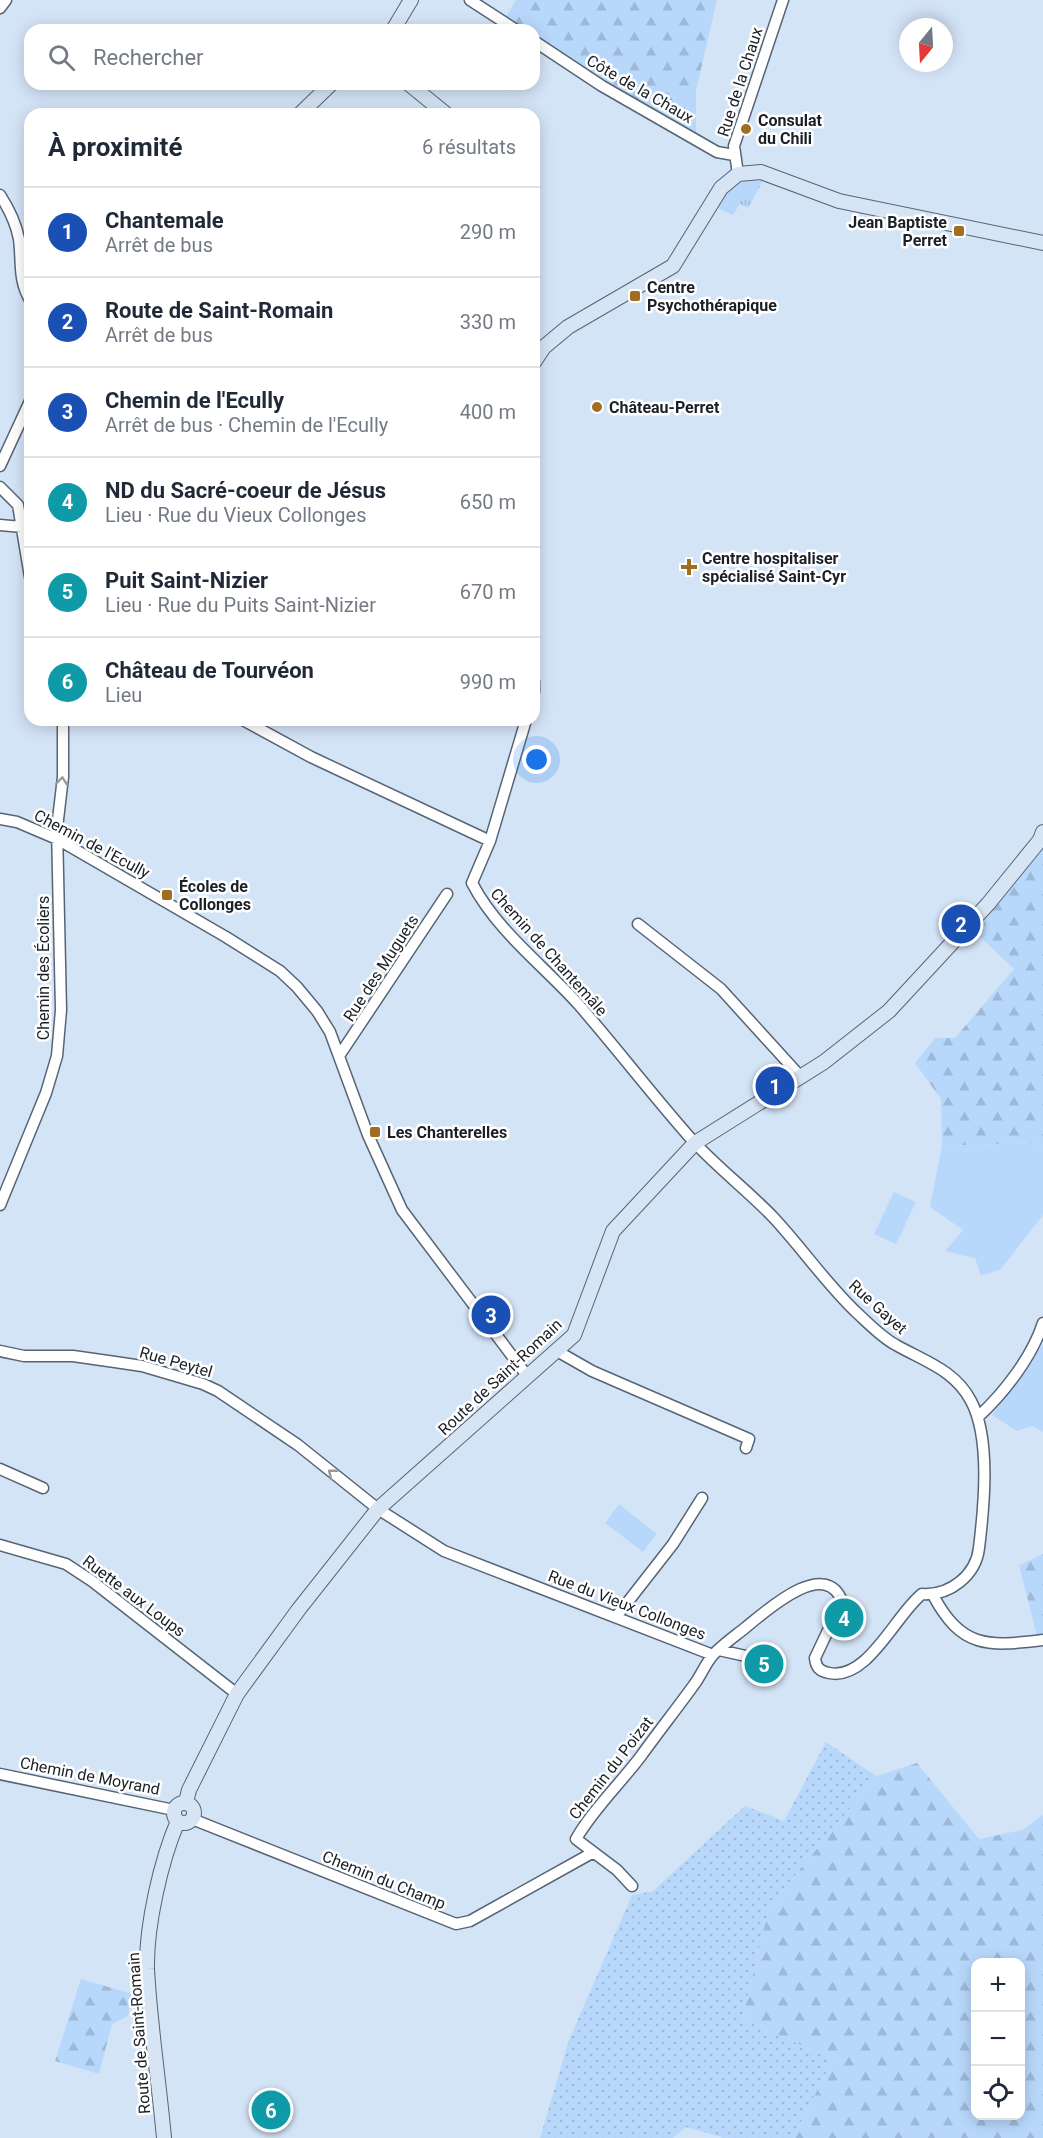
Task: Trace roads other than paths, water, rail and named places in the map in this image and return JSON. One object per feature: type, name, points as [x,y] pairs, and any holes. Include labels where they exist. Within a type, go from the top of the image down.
[{"type":"main road","points":[[397,24],[411,0]]},
{"type":"main road","points":[[306,108],[325,90]]},
{"type":"main road","points":[[416,90],[439,108]]},
{"type":"main road","points":[[540,353],[568,327],[673,266],[721,188],[738,174],[761,172],[839,201],[1043,243]]},
{"type":"main road","name":"Route de Saint-Romain","points":[[164,2138],[147,1968],[152,1919],[189,1790],[237,1694],[299,1609],[378,1509],[574,1335],[613,1231],[695,1143],[824,1062],[888,1011],[988,904],[1040,840],[1043,832]]},
{"type":"street","points":[[0,8],[6,0]]},
{"type":"street","points":[[470,0],[507,24]]},
{"type":"street","name":"Rue de la Chaux","points":[[738,174],[734,146],[783,0]]},
{"type":"street","name":"Côte de la Chaux","points":[[540,45],[602,86],[717,152],[734,155]]},
{"type":"street","points":[[0,195],[15,221],[19,241],[19,270],[24,284]]},
{"type":"street","points":[[0,466],[24,413]]},
{"type":"street","points":[[0,487],[18,505],[24,550]]},
{"type":"street","points":[[0,525],[22,527]]},
{"type":"street","name":"Chemin des Écoliers","points":[[0,1205],[46,1093],[57,1056],[61,1010],[57,839],[63,777],[63,726]]},
{"type":"street","points":[[254,726],[311,757],[490,841]]},
{"type":"street","name":"Chemin de Chantemâle","points":[[524,726],[490,841],[472,883],[483,905],[578,1005],[695,1143]]},
{"type":"street","name":"Chemin de l'Ecully","points":[[0,819],[17,822],[57,839],[163,899],[280,971],[317,1011],[330,1032],[372,1145],[402,1210],[528,1377]]},
{"type":"street","name":"Rue des Muguets","points":[[339,1056],[447,894]]},
{"type":"street","points":[[638,924],[721,989],[755,1023],[801,1077]]},
{"type":"street","name":"Rue Gayet","points":[[695,1143],[773,1218],[855,1311],[894,1344],[929,1360],[958,1382],[971,1400],[978,1417],[985,1479],[979,1551],[974,1568],[967,1578],[933,1595]]},
{"type":"street","points":[[978,1417],[994,1402],[1032,1347],[1043,1323]]},
{"type":"street","points":[[557,1351],[592,1371],[749,1439],[746,1448]]},
{"type":"street","name":"Rue Peytel","points":[[0,1352],[24,1356],[73,1356],[142,1366],[202,1384],[218,1391],[298,1445],[378,1509]]},
{"type":"street","points":[[0,1469],[43,1488]]},
{"type":"street","points":[[616,1617],[673,1544],[702,1497]]},
{"type":"street","name":"Rue du Vieux Collonges","points":[[378,1509],[444,1551],[616,1617],[716,1652],[778,1601],[806,1587],[819,1584],[831,1585],[838,1592],[842,1601],[815,1658],[816,1665],[821,1671],[834,1674],[856,1667],[875,1651],[909,1604],[922,1594],[933,1595]]},
{"type":"street","name":"Ruette aux Loups","points":[[0,1545],[66,1564],[99,1586],[237,1694]]},
{"type":"street","points":[[933,1595],[954,1628],[969,1638],[986,1643],[1043,1640]]},
{"type":"street","points":[[716,1652],[768,1661]]},
{"type":"street","name":"Chemin du Poizat","points":[[632,1886],[617,1870],[576,1839],[589,1816],[625,1777],[716,1652]]},
{"type":"street","name":"Chemin de Moyrand","points":[[0,1774],[183,1813]]},
{"type":"street","name":"Chemin du Champ","points":[[183,1813],[456,1923],[470,1920],[592,1853]]},
{"type":"place","name":"Consulat du Chili","points":[[746,129]]},
{"type":"place","name":"Jean Baptiste Perret","points":[[959,231]]},
{"type":"place","name":"Centre Psychothérapique","points":[[635,296]]},
{"type":"place","name":"Château-Perret","points":[[597,407]]},
{"type":"place","name":"Centre hospitaliser spécialisé Saint-Cyr","points":[[689,567]]},
{"type":"place","name":"Écoles de Collonges","points":[[167,895]]},
{"type":"place","name":"Route de Saint-Romain","points":[[961,924]]},
{"type":"place","name":"Chantemale","points":[[775,1086]]},
{"type":"place","name":"Les Chanterelles","points":[[375,1132]]},
{"type":"place","name":"Chemin de l'Ecully","points":[[491,1315]]},
{"type":"place","name":"ND du Sacré-coeur de Jésus","points":[[844,1618]]},
{"type":"place","name":"Puit Saint-Nizier","points":[[764,1664]]},
{"type":"place","name":"Château de Tourvéon","points":[[271,2110]]}]
